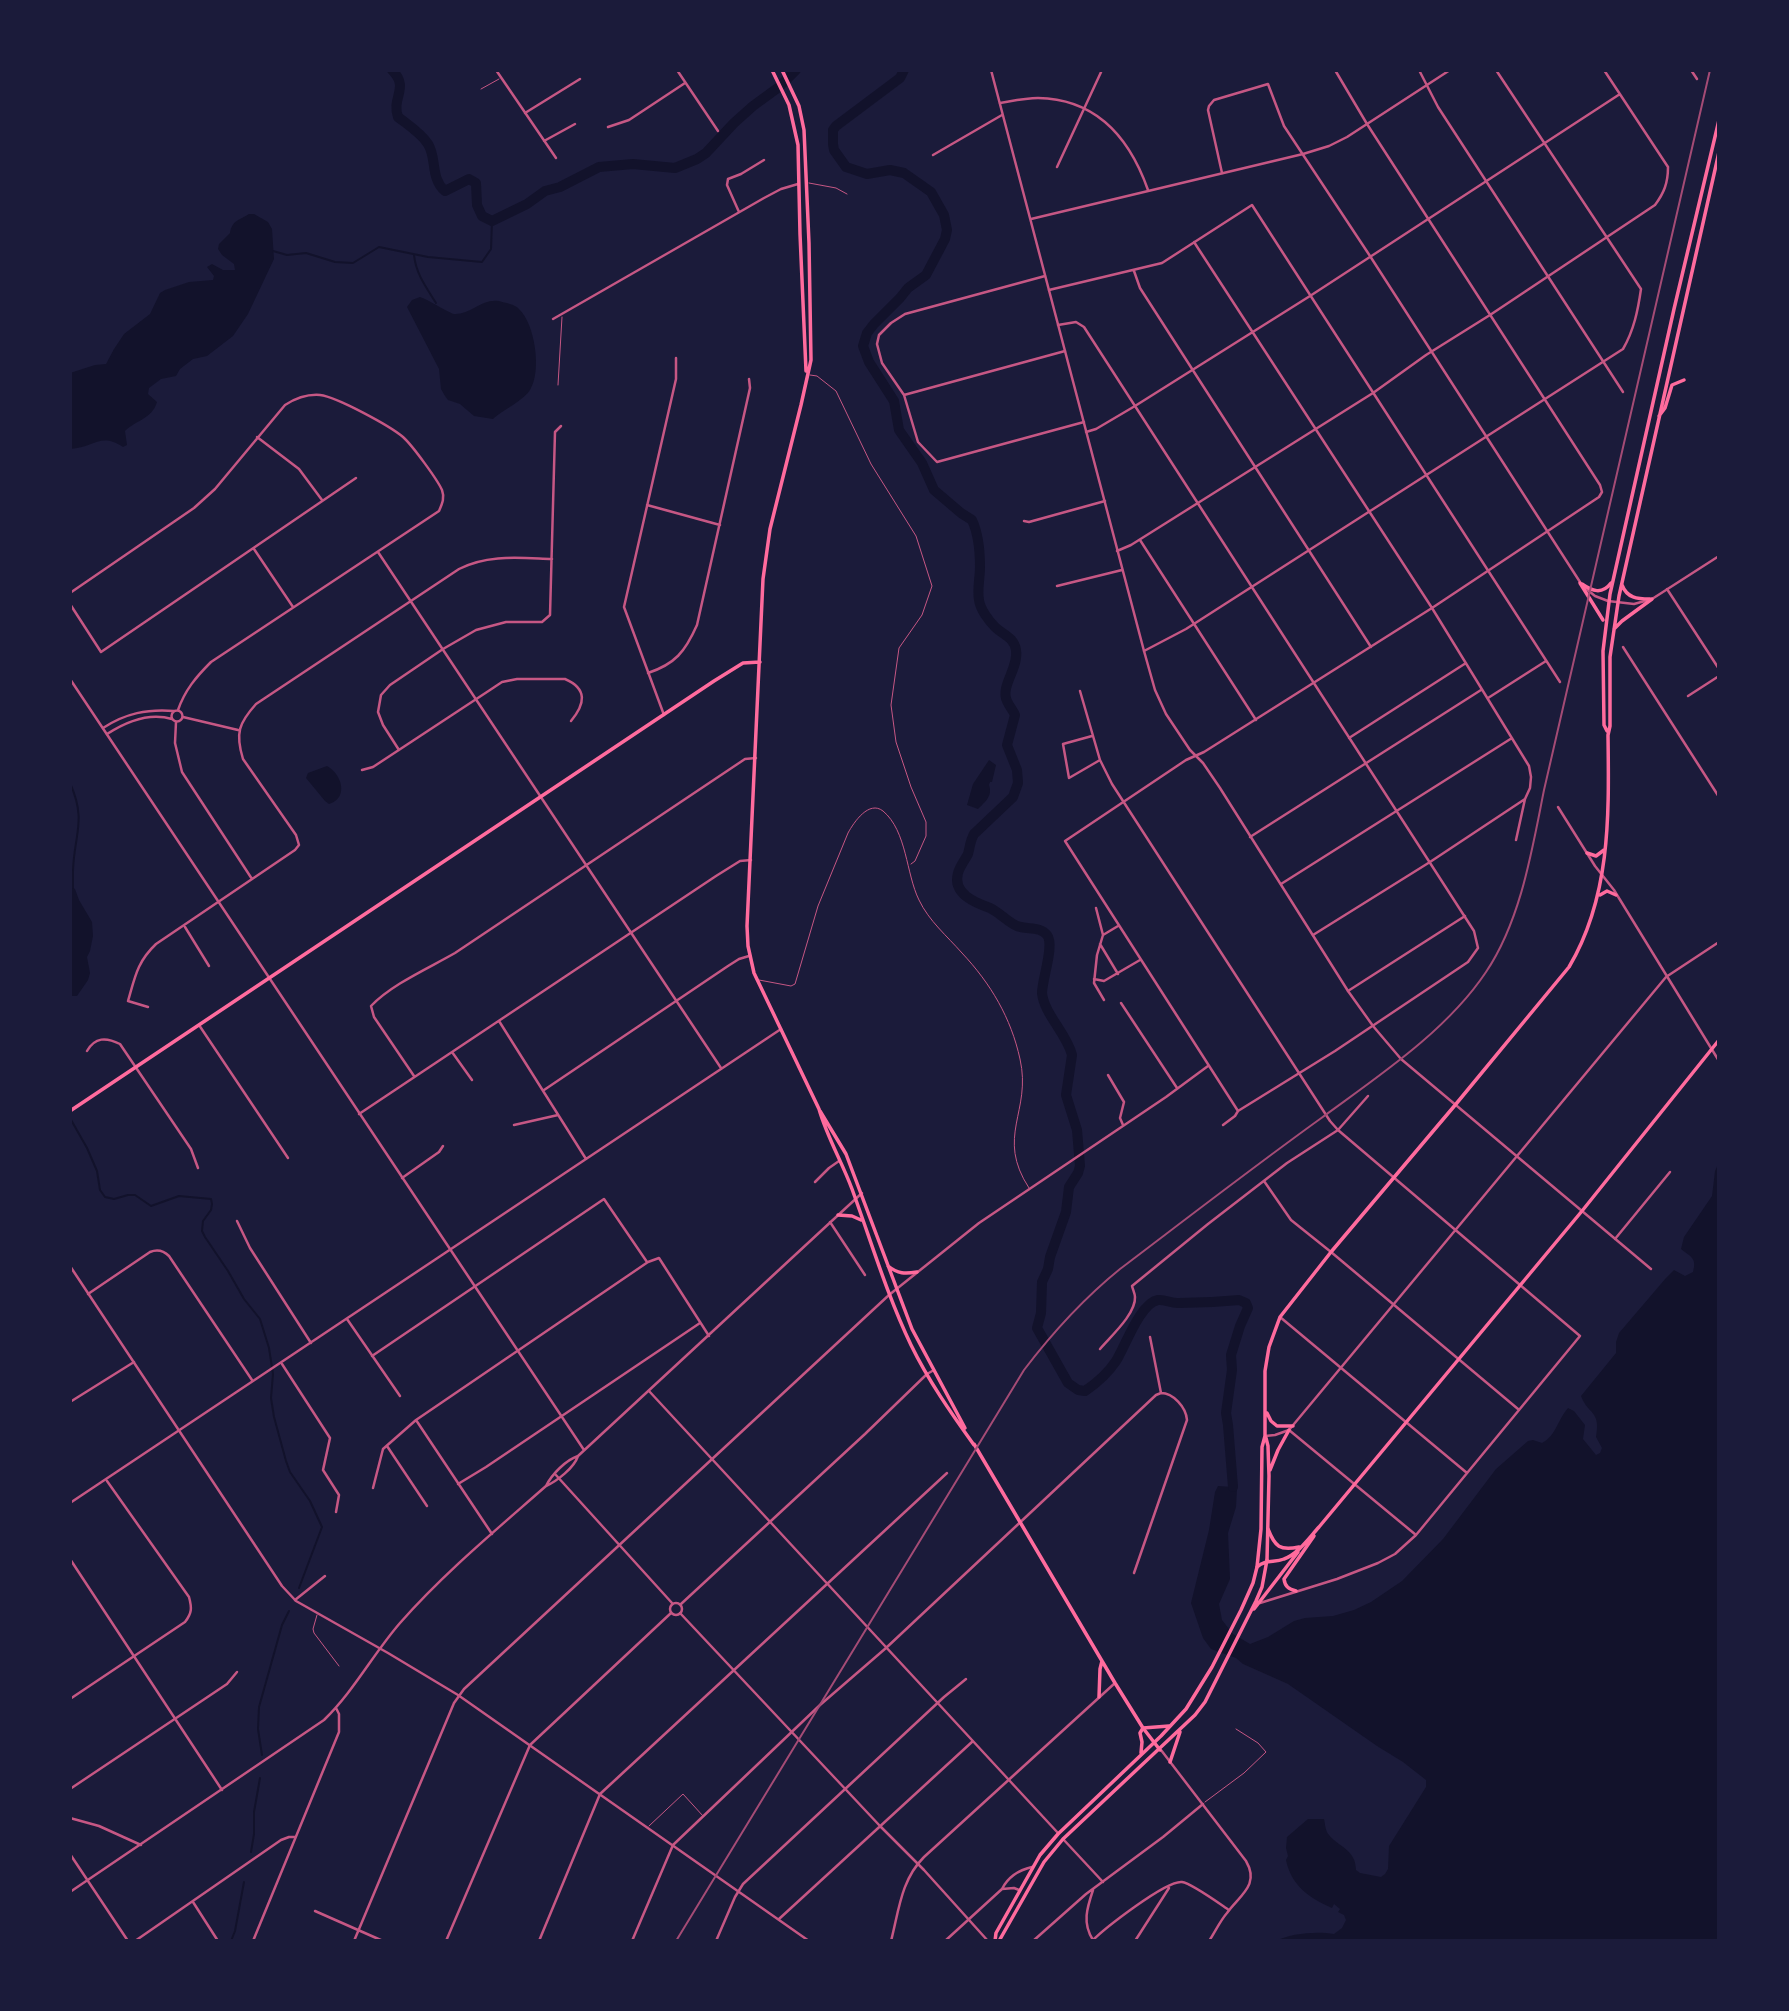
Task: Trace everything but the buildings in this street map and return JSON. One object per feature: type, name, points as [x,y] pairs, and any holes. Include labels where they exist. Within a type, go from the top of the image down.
[{"type":"main road","points":[[772,70],[794,121],[798,145],[807,375]]},
{"type":"main road","points":[[782,70],[799,106],[803,122],[811,360],[770,529],[763,579],[747,926],[749,956],[757,979],[819,1110],[912,1346],[1021,1522],[1115,1683],[1143,1728],[1160,1749]]},
{"type":"main road","points":[[1608,734],[1604,725],[1603,678],[1608,601],[1719,120]]},
{"type":"main road","points":[[997,1941],[996,1933],[1040,1855],[1058,1834],[1186,1709],[1212,1667],[1253,1583],[1261,1529],[1265,1371],[1269,1347],[1280,1317],[1569,967],[1585,936],[1598,897],[1606,848],[1612,631],[1719,154]]},
{"type":"main road","points":[[1658,418],[1665,408],[1672,385],[1684,380]]},
{"type":"main road","points":[[1580,583],[1596,591],[1606,589],[1612,581]]},
{"type":"main road","points":[[1580,583],[1599,610],[1605,625]]},
{"type":"main road","points":[[1621,584],[1632,597],[1652,599]]},
{"type":"main road","points":[[1612,631],[1652,599]]},
{"type":"main road","points":[[70,1111],[740,664],[760,662]]},
{"type":"main road","points":[[1587,853],[1596,856],[1606,848]]},
{"type":"main road","points":[[1598,897],[1607,891],[1616,895]]},
{"type":"main road","points":[[1250,1614],[1301,1547],[1582,1211],[1719,1040]]},
{"type":"main road","points":[[819,1110],[846,1154],[912,1329],[974,1445]]},
{"type":"main road","points":[[838,1215],[861,1220]]},
{"type":"main road","points":[[887,1265],[898,1273],[917,1272]]},
{"type":"main road","points":[[1265,1411],[1277,1426],[1293,1426]]},
{"type":"main road","points":[[1269,1476],[1278,1450],[1289,1430]]},
{"type":"main road","points":[[997,1941],[1044,1862],[1063,1839],[1180,1731],[1205,1702],[1262,1587],[1267,1560],[1268,1529],[1269,1476],[1265,1436]]},
{"type":"main road","points":[[1296,1591],[1287,1588],[1284,1579],[1319,1527]]},
{"type":"main road","points":[[1268,1529],[1278,1546],[1288,1549],[1301,1547]]},
{"type":"main road","points":[[1257,1567],[1267,1560],[1285,1558],[1301,1547]]},
{"type":"main road","points":[[1099,1697],[1102,1661]]},
{"type":"main road","points":[[1143,1728],[1171,1726]]},
{"type":"main road","points":[[1140,1755],[1140,1733],[1143,1728]]},
{"type":"main road","points":[[1170,1762],[1180,1731]]},
{"type":"street","points":[[496,70],[556,159]]},
{"type":"street","points":[[677,70],[718,131]]},
{"type":"street","points":[[991,70],[1144,651],[1163,708],[1189,750],[1203,763],[1348,990],[1373,1026],[1401,1059],[1651,1269]]},
{"type":"street","points":[[1057,167],[1102,70]]},
{"type":"street","points":[[1238,1111],[1065,841],[1186,760],[1256,720],[1432,608],[1599,497],[1602,492],[1335,70]]},
{"type":"street","points":[[1419,70],[1438,107],[1623,392]]},
{"type":"street","points":[[1031,219],[1329,146],[1450,70]]},
{"type":"street","points":[[1144,651],[1194,624],[1623,349],[1637,315],[1641,289],[1496,70]]},
{"type":"street","points":[[1118,551],[1373,393],[1431,351],[1655,205],[1668,181],[1668,167],[1604,70]]},
{"type":"street","points":[[1690,70],[1697,79]]},
{"type":"street","points":[[526,113],[580,79]]},
{"type":"street","points":[[608,127],[629,120],[685,83]]},
{"type":"street","points":[[1222,173],[1209,106],[1214,100],[1268,84],[1284,127],[1580,583],[1591,594],[1618,603],[1634,604],[1652,599],[1719,556]]},
{"type":"street","points":[[1086,432],[1135,406],[1310,296],[1620,94]]},
{"type":"street","points":[[1000,103],[1035,98],[1058,100],[1084,109],[1112,128],[1129,147],[1148,191]]},
{"type":"street","points":[[933,155],[1003,114]]},
{"type":"street","points":[[544,141],[575,124]]},
{"type":"street","points":[[739,212],[727,185],[728,179],[764,160]]},
{"type":"street","points":[[553,319],[739,212],[781,189],[799,184]]},
{"type":"street","points":[[1049,290],[1162,263],[1252,205],[1560,682]]},
{"type":"street","points":[[1194,242],[1432,608],[1529,766],[1530,788],[1516,840]]},
{"type":"street","points":[[1133,270],[1140,288],[1371,647]]},
{"type":"street","points":[[1045,276],[905,314],[879,335],[877,344],[882,363],[904,395],[918,442],[937,462],[1084,422]]},
{"type":"street","points":[[1058,325],[1074,321],[1083,325],[1465,916],[1474,931],[1478,948],[1468,962],[1238,1111],[1223,1125]]},
{"type":"street","points":[[904,395],[1065,351]]},
{"type":"street","points":[[664,715],[624,607],[676,379],[676,358]]},
{"type":"street","points":[[648,673],[670,664],[686,646],[700,615],[750,388],[749,379]]},
{"type":"street","points":[[70,593],[194,508],[215,489],[285,405],[296,398],[323,395],[394,430],[404,438],[442,490],[443,502],[439,511],[211,662],[194,678],[171,716],[174,720],[181,772],[252,879]]},
{"type":"street","points":[[399,750],[379,719],[378,706],[390,685],[443,649],[484,627],[506,622],[538,622],[548,618],[551,610],[555,432],[561,426]]},
{"type":"street","points":[[257,437],[299,469],[322,501]]},
{"type":"street","points":[[70,604],[101,652],[356,478]]},
{"type":"street","points":[[1024,522],[1105,501]]},
{"type":"street","points":[[647,505],[720,525]]},
{"type":"street","points":[[1139,539],[1256,720]]},
{"type":"street","points":[[254,548],[293,607]]},
{"type":"street","points":[[377,551],[721,1068]]},
{"type":"street","points":[[148,1006],[128,1001],[139,964],[145,954],[299,845],[296,835],[243,759],[239,730],[244,717],[256,704],[459,569],[475,562],[504,558],[552,559]]},
{"type":"street","points":[[1057,586],[1123,570]]},
{"type":"street","points":[[1667,589],[1719,669]]},
{"type":"street","points":[[1623,647],[1719,797]]},
{"type":"street","points":[[1488,698],[1546,661]]},
{"type":"street","points":[[1349,738],[1466,663]]},
{"type":"street","points":[[1688,696],[1719,676]]},
{"type":"street","points":[[70,679],[584,1450]]},
{"type":"street","points":[[362,770],[373,768],[474,699],[508,680],[565,679],[577,687],[583,700],[571,722]]},
{"type":"street","points":[[1250,837],[1482,690]]},
{"type":"street","points":[[1080,691],[1100,760],[1124,802],[1338,1130],[1580,1336],[1416,1535],[1395,1554],[1337,1578],[1258,1604]]},
{"type":"street","points":[[103,728],[134,713],[154,710],[176,711],[183,714],[183,717],[239,730]]},
{"type":"street","points":[[107,734],[136,719],[163,716],[181,720],[183,717]]},
{"type":"street","points":[[1092,736],[1063,744],[1069,778],[1100,760]]},
{"type":"street","points":[[1281,884],[1512,738]]},
{"type":"street","points":[[415,1076],[374,1017],[371,1006],[378,999],[455,953],[746,759],[755,758]]},
{"type":"street","points":[[1313,934],[1430,862],[1525,799]]},
{"type":"street","points":[[1558,807],[1719,1061]]},
{"type":"street","points":[[359,1114],[738,862],[751,860]]},
{"type":"street","points":[[1096,908],[1102,935],[1094,979],[1104,1000]]},
{"type":"street","points":[[1348,990],[1465,916]]},
{"type":"street","points":[[184,926],[209,966]]},
{"type":"street","points":[[1102,935],[1118,926]]},
{"type":"street","points":[[1265,1436],[1289,1430],[1293,1426],[1666,977],[1719,942]]},
{"type":"street","points":[[1100,944],[1118,974]]},
{"type":"street","points":[[544,1090],[739,959],[749,956]]},
{"type":"street","points":[[1094,979],[1104,981],[1140,960]]},
{"type":"street","points":[[1121,1003],[1177,1088]]},
{"type":"street","points":[[499,1021],[586,1159]]},
{"type":"street","points":[[200,1025],[288,1158]]},
{"type":"street","points":[[70,1503],[781,1029]]},
{"type":"street","points":[[87,1051],[92,1043],[101,1039],[120,1044],[191,1149],[198,1168]]},
{"type":"street","points":[[452,1052],[472,1080]]},
{"type":"street","points":[[354,1941],[458,1695],[917,1272],[979,1223],[1208,1066]]},
{"type":"street","points":[[1108,1076],[1124,1102],[1120,1118],[1123,1125]]},
{"type":"street","points":[[1100,1349],[1134,1307],[1132,1286],[1298,1155],[1338,1130],[1368,1096]]},
{"type":"street","points":[[514,1125],[559,1115]]},
{"type":"street","points":[[402,1178],[439,1152],[443,1146]]},
{"type":"street","points":[[816,1182],[840,1161]]},
{"type":"street","points":[[1615,1239],[1670,1172]]},
{"type":"street","points":[[1264,1181],[1291,1220],[1519,1410]]},
{"type":"street","points":[[70,1892],[311,1731],[336,1708],[379,1648],[419,1601],[576,1462],[584,1450],[862,1194]]},
{"type":"street","points":[[372,1356],[604,1199],[648,1262]]},
{"type":"street","points":[[237,1221],[250,1248],[312,1343]]},
{"type":"street","points":[[830,1222],[865,1275]]},
{"type":"street","points":[[88,1294],[150,1252],[160,1250],[169,1256],[253,1382]]},
{"type":"street","points":[[373,1488],[383,1449],[416,1420],[648,1262],[659,1258],[709,1336]]},
{"type":"street","points":[[70,1266],[282,1586],[295,1600],[458,1695],[810,1941]]},
{"type":"street","points":[[1280,1317],[1467,1473]]},
{"type":"street","points":[[347,1319],[400,1396]]},
{"type":"street","points":[[458,1483],[486,1467],[701,1322]]},
{"type":"street","points":[[1150,1337],[1161,1392]]},
{"type":"street","points":[[70,1402],[134,1362]]},
{"type":"street","points":[[281,1363],[330,1438],[323,1470],[339,1495],[336,1512]]},
{"type":"street","points":[[681,1604],[934,1370]]},
{"type":"street","points":[[649,1391],[1058,1834]]},
{"type":"street","points":[[1134,1573],[1186,1420],[1186,1414],[1170,1395],[1161,1392]]},
{"type":"street","points":[[632,1941],[673,1845],[1161,1392]]},
{"type":"street","points":[[416,1420],[492,1534]]},
{"type":"street","points":[[1289,1430],[1416,1535]]},
{"type":"street","points":[[387,1446],[427,1506]]},
{"type":"street","points":[[546,1486],[572,1458],[578,1456]]},
{"type":"street","points":[[555,1474],[672,1603]]},
{"type":"street","points":[[539,1941],[600,1794],[947,1474]]},
{"type":"street","points":[[70,1699],[185,1622],[192,1608],[189,1597],[106,1480]]},
{"type":"street","points":[[70,1559],[222,1790]]},
{"type":"street","points":[[295,1600],[325,1576]]},
{"type":"street","points":[[672,1603],[681,1604]]},
{"type":"street","points":[[671,1613],[669,1608],[672,1603]]},
{"type":"street","points":[[680,1613],[681,1604]]},
{"type":"street","points":[[671,1613],[680,1613]]},
{"type":"street","points":[[446,1941],[530,1745],[671,1613]]},
{"type":"street","points":[[680,1613],[988,1941]]},
{"type":"street","points":[[70,1789],[228,1684],[237,1672]]},
{"type":"street","points":[[716,1941],[743,1884],[966,1679]]},
{"type":"street","points":[[891,1941],[905,1884],[917,1864],[1115,1683]]},
{"type":"street","points":[[253,1941],[339,1732],[339,1714],[336,1708]]},
{"type":"street","points":[[779,1920],[973,1741]]},
{"type":"street","points":[[1160,1749],[1246,1861],[1251,1875],[1249,1887],[1229,1910],[1209,1941]]},
{"type":"street","points":[[1034,1941],[1086,1894],[1203,1804]]},
{"type":"street","points":[[70,1818],[99,1826],[141,1845]]},
{"type":"street","points":[[135,1941],[281,1840],[297,1837]]},
{"type":"street","points":[[1063,1839],[1103,1882]]},
{"type":"street","points":[[70,1854],[128,1941]]},
{"type":"street","points":[[945,1941],[1002,1889],[1004,1883],[1021,1869],[1034,1866]]},
{"type":"street","points":[[1093,1890],[1086,1919],[1086,1927],[1092,1940],[1127,1912],[1178,1882],[1185,1883],[1229,1910]]},
{"type":"street","points":[[1135,1941],[1171,1885]]},
{"type":"street","points":[[1002,1889],[1014,1888],[1020,1891]]},
{"type":"street","points":[[1149,1898],[1159,1903]]},
{"type":"street","points":[[193,1902],[218,1941]]},
{"type":"street","points":[[315,1911],[383,1941]]},
{"type":"lane","points":[[481,89],[501,78]]},
{"type":"lane","points":[[799,184],[836,188],[847,194]]},
{"type":"lane","points":[[558,385],[562,313]]},
{"type":"lane","points":[[807,375],[817,376],[836,391],[871,464],[916,536],[932,586],[922,615],[899,648],[891,705],[896,742],[926,822],[926,836],[922,848],[909,866]]},
{"type":"lane","points":[[757,979],[791,986],[795,984],[818,906],[852,825],[869,809],[883,810],[898,833],[913,888],[922,906],[940,931],[989,986],[1005,1012],[1024,1080],[1022,1103],[1015,1125],[1014,1153],[1019,1173],[1029,1188]]},
{"type":"lane","points":[[317,1614],[314,1633],[339,1666]]},
{"type":"lane","points":[[1203,1804],[1244,1773],[1266,1752],[1258,1743],[1236,1729]]},
{"type":"lane","points":[[647,1827],[683,1794],[703,1817]]},
{"type":"shaded area","points":[[249,214],[268,222],[272,229],[274,259],[248,314],[233,336],[207,356],[193,359],[180,369],[176,376],[161,379],[149,388],[148,394],[157,402],[155,408],[125,431],[127,445],[123,447],[102,441],[70,449],[70,373],[106,364],[124,334],[150,314],[160,293],[189,282],[213,280],[214,276],[207,267],[212,264],[223,270],[235,270],[234,264],[218,249],[219,244],[235,223]]},
{"type":"shaded area","points":[[420,297],[454,314],[493,301],[517,307],[529,325],[535,348],[536,371],[534,382],[527,394],[493,419],[474,416],[460,404],[448,400],[441,389],[439,369],[407,307],[412,300]]},
{"type":"shaded area","points":[[989,760],[996,765],[989,785],[990,792],[978,809],[967,805],[973,784]]},
{"type":"shaded area","points":[[327,766],[336,774],[341,786],[339,797],[329,804],[306,778],[308,773]]},
{"type":"shaded area","points":[[70,886],[75,889],[92,922],[93,936],[87,957],[90,973],[77,996],[70,994]]},
{"type":"shaded area","points":[[1719,1162],[1719,1941],[1276,1941],[1304,1933],[1334,1934],[1342,1928],[1346,1920],[1334,1904],[1332,1908],[1309,1895],[1292,1877],[1286,1860],[1287,1837],[1308,1819],[1324,1819],[1328,1833],[1350,1853],[1356,1870],[1381,1877],[1388,1869],[1389,1846],[1426,1787],[1426,1780],[1288,1684],[1243,1664],[1236,1658],[1211,1649],[1203,1638],[1191,1603],[1218,1486],[1237,1489],[1236,1507],[1228,1533],[1230,1579],[1219,1604],[1222,1620],[1233,1634],[1250,1644],[1268,1637],[1294,1621],[1333,1616],[1371,1602],[1402,1581],[1443,1539],[1496,1469],[1528,1441],[1542,1443],[1547,1440],[1568,1408],[1574,1411],[1585,1425],[1583,1439],[1596,1455],[1600,1453],[1602,1448],[1596,1437],[1597,1422],[1581,1396],[1616,1353],[1619,1333],[1666,1278],[1674,1270],[1685,1276],[1693,1272],[1694,1261],[1681,1249],[1684,1237],[1712,1196],[1715,1171]]},
{"type":"waterway","points":[[392,70],[400,82],[396,110],[398,117],[428,144],[440,186],[445,191],[469,179],[476,183],[477,205],[482,216],[492,221],[527,204],[545,191],[560,187],[599,167],[633,164],[675,168],[697,159],[796,70]]},
{"type":"waterway","points":[[904,70],[900,78],[836,126],[833,130],[833,144],[846,167],[867,174],[890,170],[904,173],[931,192],[944,215],[947,230],[926,275],[908,288],[874,324],[867,333],[863,346],[869,362],[894,401],[899,430],[922,463],[934,490],[972,520],[979,549],[980,603],[990,622],[1011,639],[1016,650],[1006,695],[1015,715],[1007,745],[1017,770],[1018,783],[1013,797],[974,834],[957,880],[958,887],[966,897],[994,910],[1017,926],[1041,930],[1047,935],[1050,946],[1042,993],[1047,1009],[1072,1055],[1066,1095],[1077,1130],[1080,1166],[1069,1187],[1066,1212],[1042,1282],[1041,1313],[1037,1328],[1068,1383],[1085,1391],[1113,1365],[1139,1317],[1151,1303],[1158,1300],[1176,1303],[1239,1300],[1246,1303],[1248,1308],[1231,1355],[1232,1370],[1226,1413],[1233,1487]]},
{"type":"waterway","points":[[273,251],[287,255],[306,253],[335,262],[353,263],[379,247],[428,257],[482,262],[491,249],[492,221]]},
{"type":"waterway","points":[[414,255],[419,274],[436,303]]},
{"type":"waterway","points":[[70,783],[79,818],[73,888]]},
{"type":"waterway","points":[[70,1118],[87,1148],[97,1171],[100,1190],[105,1197],[114,1199],[135,1195],[151,1206],[179,1196],[211,1199],[211,1210],[203,1221],[202,1231],[244,1299],[260,1319],[273,1374],[271,1398],[274,1417],[286,1461],[322,1527],[299,1588]]},
{"type":"waterway","points":[[262,1755],[258,1729],[259,1707],[282,1625],[289,1611]]},
{"type":"waterway","points":[[251,1852],[260,1778]]},
{"type":"waterway","points":[[231,1941],[244,1882]]},
{"type":"railway","points":[[676,1941],[1024,1370],[1046,1342],[1106,1280],[1387,1070],[1431,1034],[1470,994],[1498,952],[1517,907],[1530,860],[1710,70]]}]
